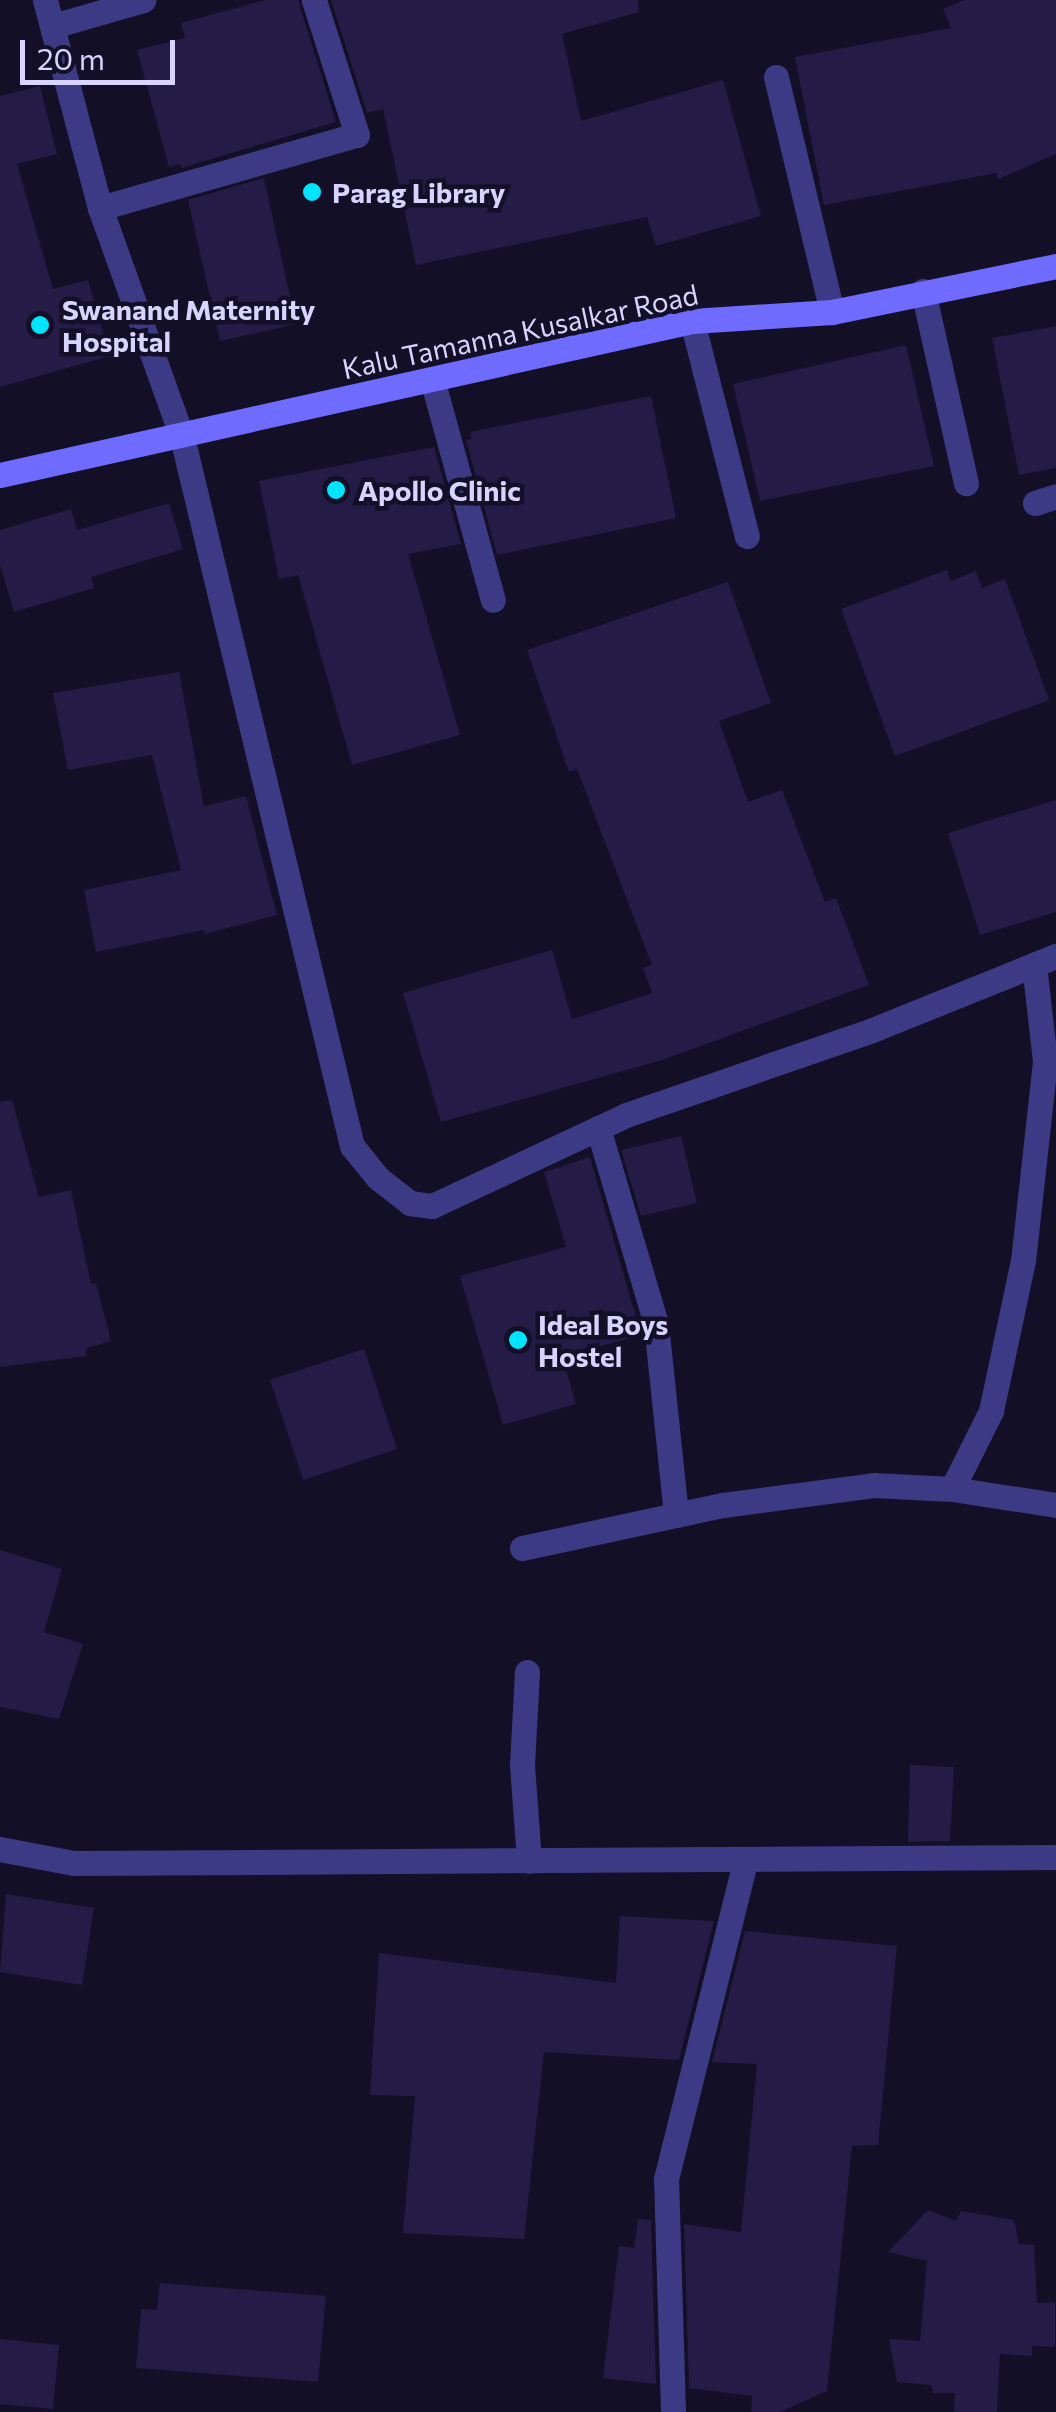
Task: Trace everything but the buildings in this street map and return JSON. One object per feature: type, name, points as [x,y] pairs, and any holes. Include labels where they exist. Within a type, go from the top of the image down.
[{"type":"main road","name":"Kalu Tamanna Kusalkar Road","points":[[0,475],[692,321],[832,312],[1056,266]]},
{"type":"street","points":[[46,0],[100,208],[182,437],[352,1146],[393,1192],[421,1207],[432,1206],[598,1128],[870,1030],[1045,960],[1045,1060],[1023,1261],[991,1411],[952,1489]]},
{"type":"street","points":[[52,26],[143,0]]},
{"type":"street","points":[[100,208],[358,135],[314,0]]},
{"type":"street","points":[[776,77],[832,312]]},
{"type":"street","points":[[923,291],[966,483]]},
{"type":"street","points":[[692,321],[747,536]]},
{"type":"street","points":[[432,379],[493,600]]},
{"type":"street","points":[[598,1128],[656,1324],[676,1516]]},
{"type":"street","points":[[522,1548],[676,1516],[874,1484],[952,1489],[1056,1506]]},
{"type":"street","points":[[526,1672],[522,1765],[529,1861]]},
{"type":"street","points":[[0,1848],[74,1863],[1056,1857]]},
{"type":"street","points":[[673,2412],[666,2180],[746,1859]]},
{"type":"place","name":"Parag Library","points":[[312,192]]},
{"type":"place","name":"Swanand Maternity Hospital","points":[[40,325]]},
{"type":"place","name":"Apollo Clinic","points":[[336,490]]},
{"type":"place","name":"Ideal Boys Hostel","points":[[518,1340]]}]
